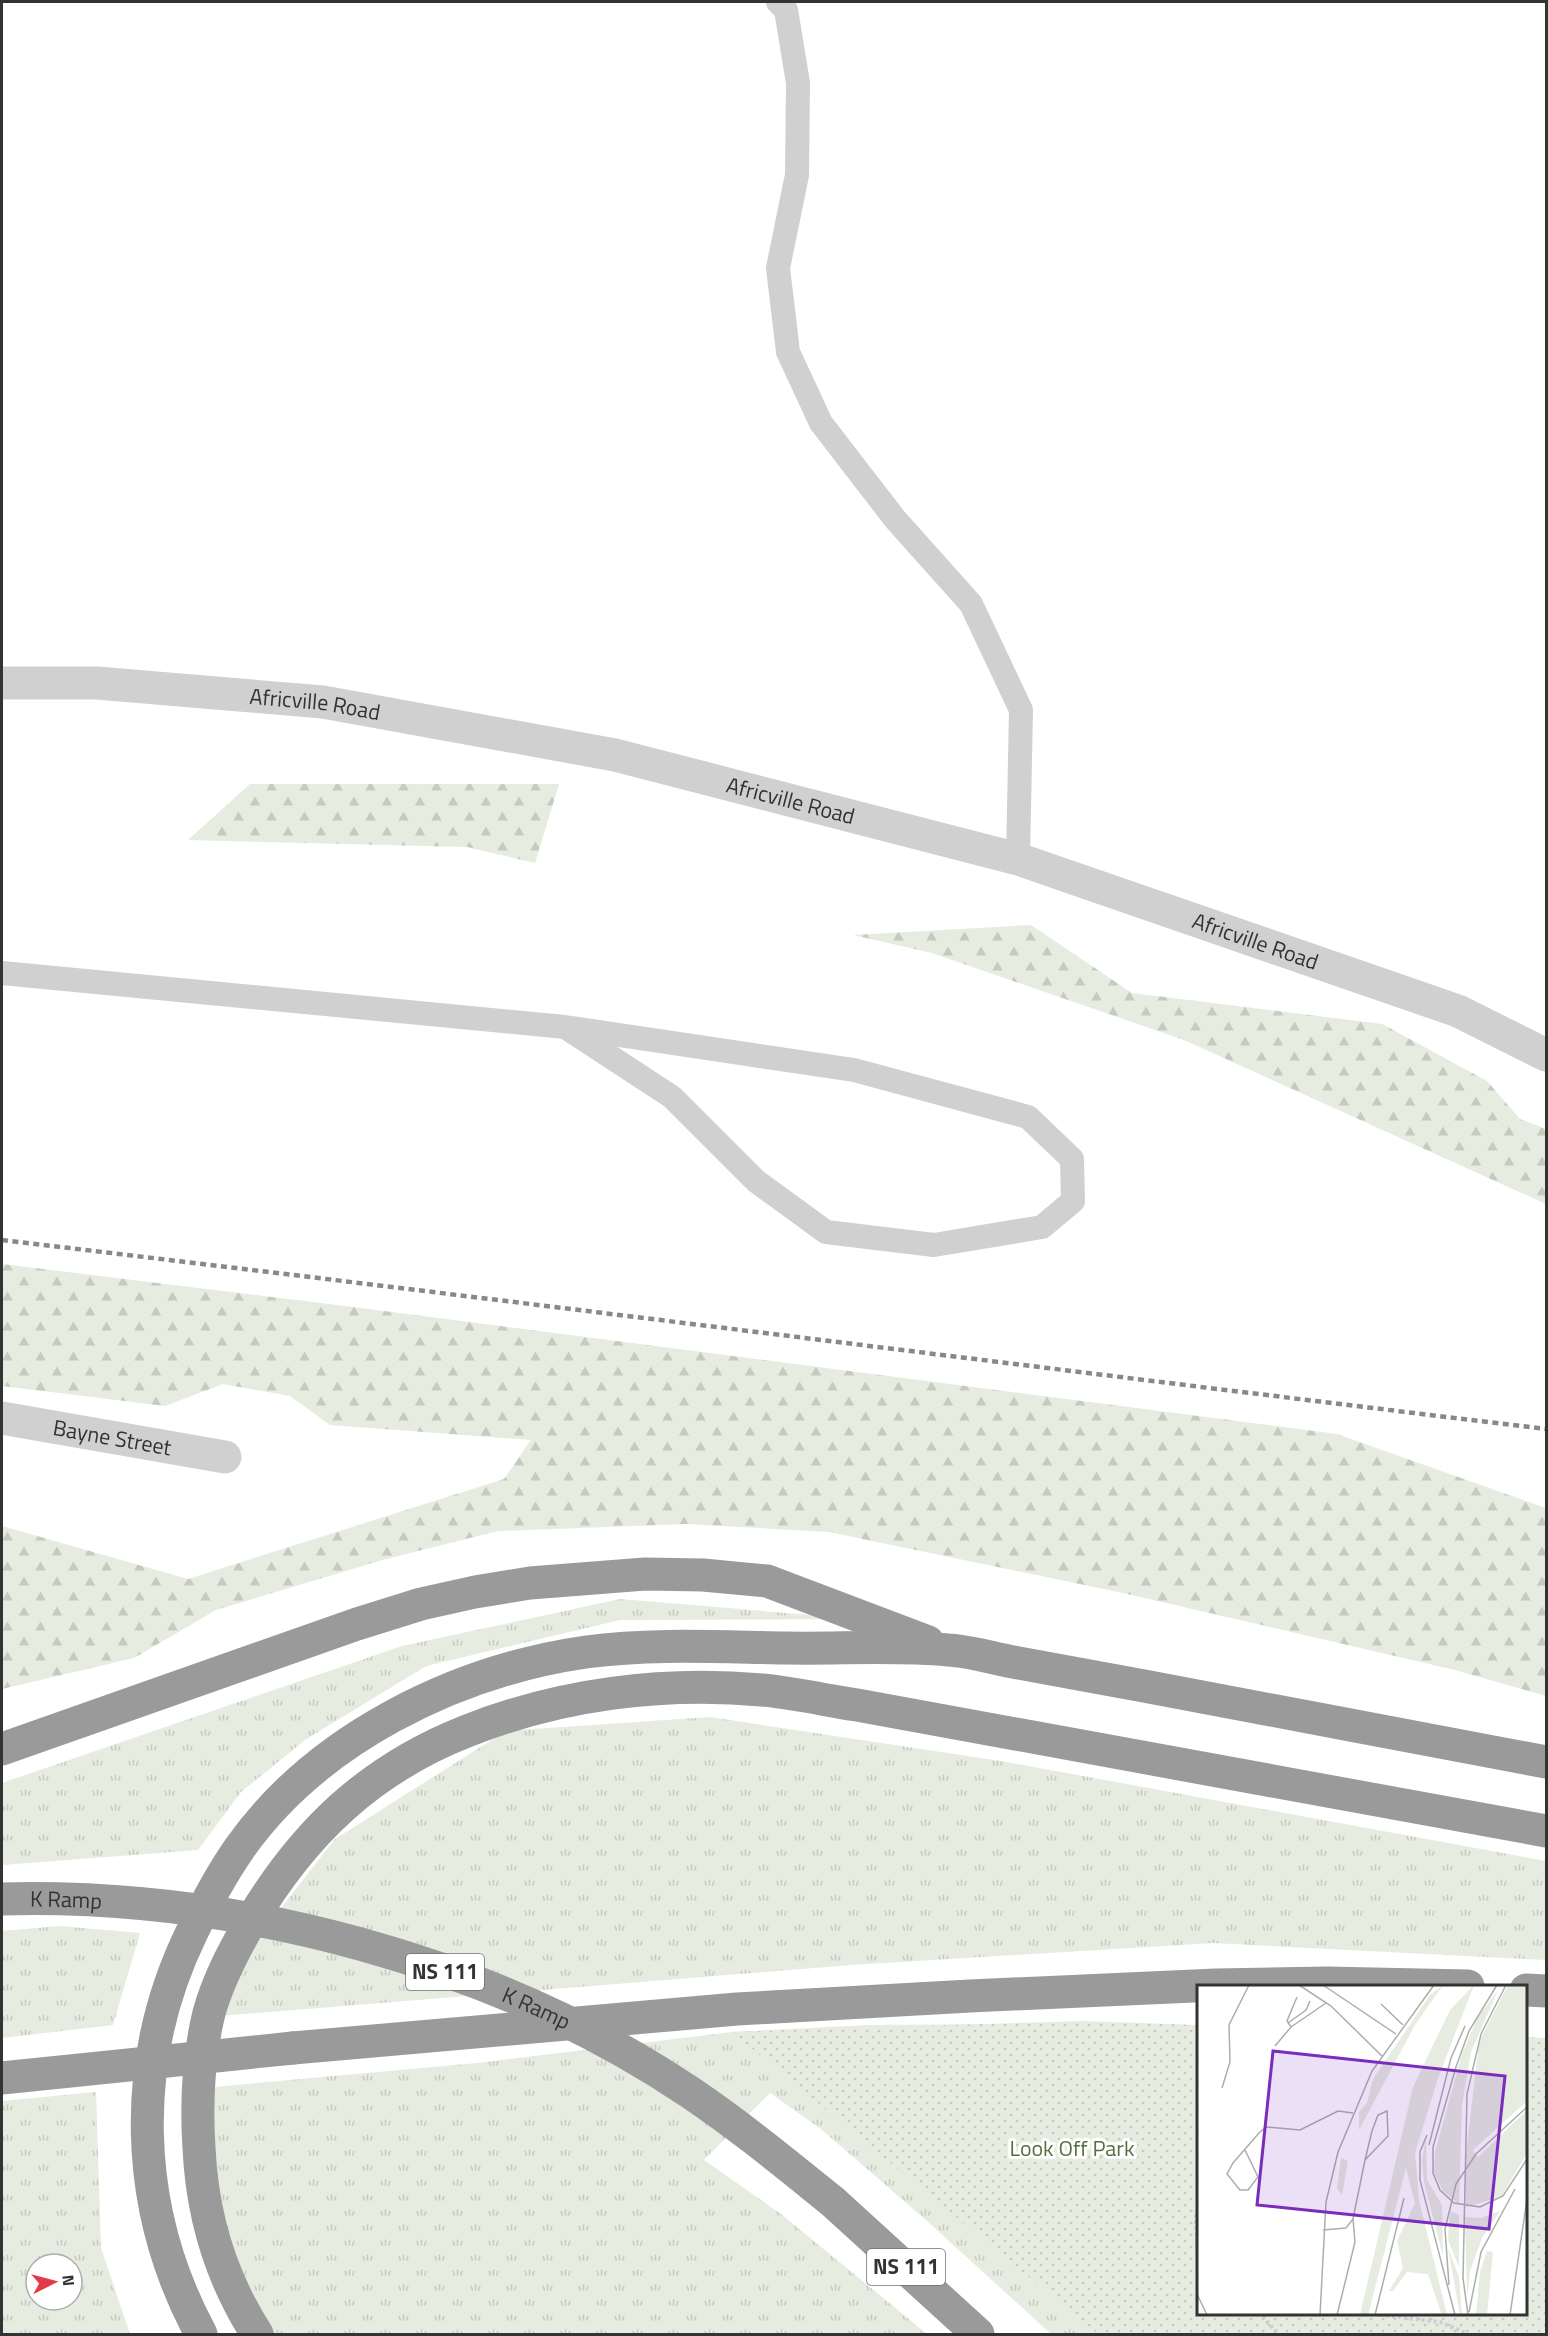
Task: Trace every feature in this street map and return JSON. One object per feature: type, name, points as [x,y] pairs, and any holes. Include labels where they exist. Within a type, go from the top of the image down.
[{"type":"highway","points":[[2,1749],[357,1624],[422,1604],[475,1592],[552,1580],[645,1574],[702,1575],[767,1581],[949,1650]]},
{"type":"highway","points":[[201,2334],[178,2289],[164,2243],[151,2181],[146,2126],[149,2064],[164,2002],[183,1950],[210,1895],[246,1840],[271,1810],[310,1773],[354,1740],[400,1714],[450,1690],[487,1676],[541,1661],[586,1653],[679,1645],[949,1650],[1546,1762]]},
{"type":"highway","points":[[256,2334],[228,2280],[210,2229],[200,2175],[197,2120],[199,2066],[210,2012],[228,1960],[280,1876],[308,1841],[342,1805],[383,1775],[423,1751],[467,1731],[552,1705],[635,1691],[678,1688],[764,1690],[1546,1831]]},
{"type":"highway","name":"K Ramp","points":[[2,1899],[68,1899],[187,1909],[306,1930],[432,1966],[532,2007],[588,2033],[643,2063],[690,2092],[741,2129],[832,2201],[978,2334]]},
{"type":"highway","points":[[1216,1985],[1326,1983],[1421,1985]]},
{"type":"highway","points":[[2,2078],[293,2048],[737,2009],[1197,1986]]},
{"type":"highway","points":[[1527,1989],[1546,1991]]},
{"type":"street","name":"Africville Road","points":[[2,683],[97,683],[323,702],[615,755],[1018,859],[1458,1011],[1546,1055]]},
{"type":"street","name":"Bayne Street","points":[[2,1418],[225,1457]]},
{"type":"lane","points":[[777,2],[786,10],[798,83],[797,175],[778,268],[788,352],[821,423],[895,519],[971,604],[1021,710],[1018,859]]},
{"type":"lane","points":[[2,974],[565,1027],[854,1070],[1028,1118],[1072,1159],[1073,1201],[1042,1227],[934,1245],[826,1232],[756,1182],[672,1097],[565,1027]]},
{"type":"path","points":[[1197,2213],[1197,2238]]},
{"type":"path","points":[[1260,2315],[1278,2334]]},
{"type":"path","points":[[1389,2315],[1440,2322],[1468,2334]]},
{"type":"green space","points":[[250,784],[559,784],[535,863],[467,847],[188,840]]},
{"type":"green space","points":[[1031,925],[1132,993],[1382,1024],[1487,1081],[1520,1119],[1546,1129],[1546,1204],[1184,1040],[932,953],[853,935]]},
{"type":"green space","points":[[2,1264],[1337,1434],[1546,1508],[1546,1696],[1455,1670],[1123,1593],[829,1532],[687,1524],[498,1531],[386,1559],[216,1610],[134,1658],[2,1689],[2,1526],[188,1579],[504,1479],[531,1440],[330,1425],[290,1396],[223,1384],[165,1406],[2,1386]]},
{"type":"green space","points":[[620,1599],[858,1619],[620,1620],[426,1666],[305,1740],[241,1792],[198,1850],[2,1865],[2,1783],[402,1646]]},
{"type":"green space","points":[[710,1717],[1007,1762],[1546,1861],[1546,1960],[1213,1943],[851,1965],[220,2016],[244,1955],[335,1839],[506,1731]]},
{"type":"green space","points":[[59,1926],[140,1933],[113,2025],[2,2038],[2,1931]]},
{"type":"green space","name":"Look Off Park","points":[[1082,2021],[1197,2025],[1197,2315],[1527,2315],[1527,2037],[1546,2038],[1546,2334],[1098,2334],[732,2032]]},
{"type":"green space","points":[[1039,2024],[1100,2213],[1216,2334],[1051,2334],[927,2221],[821,2129],[770,2093],[704,2160],[781,2214],[927,2334],[264,2334],[213,2230],[203,2088],[477,2063],[732,2032],[868,2025]]},
{"type":"green space","points":[[96,2092],[101,2248],[130,2334],[7,2334],[2,2332],[2,2101]]},
{"type":"railway","points":[[2,1240],[1546,1429]]}]
